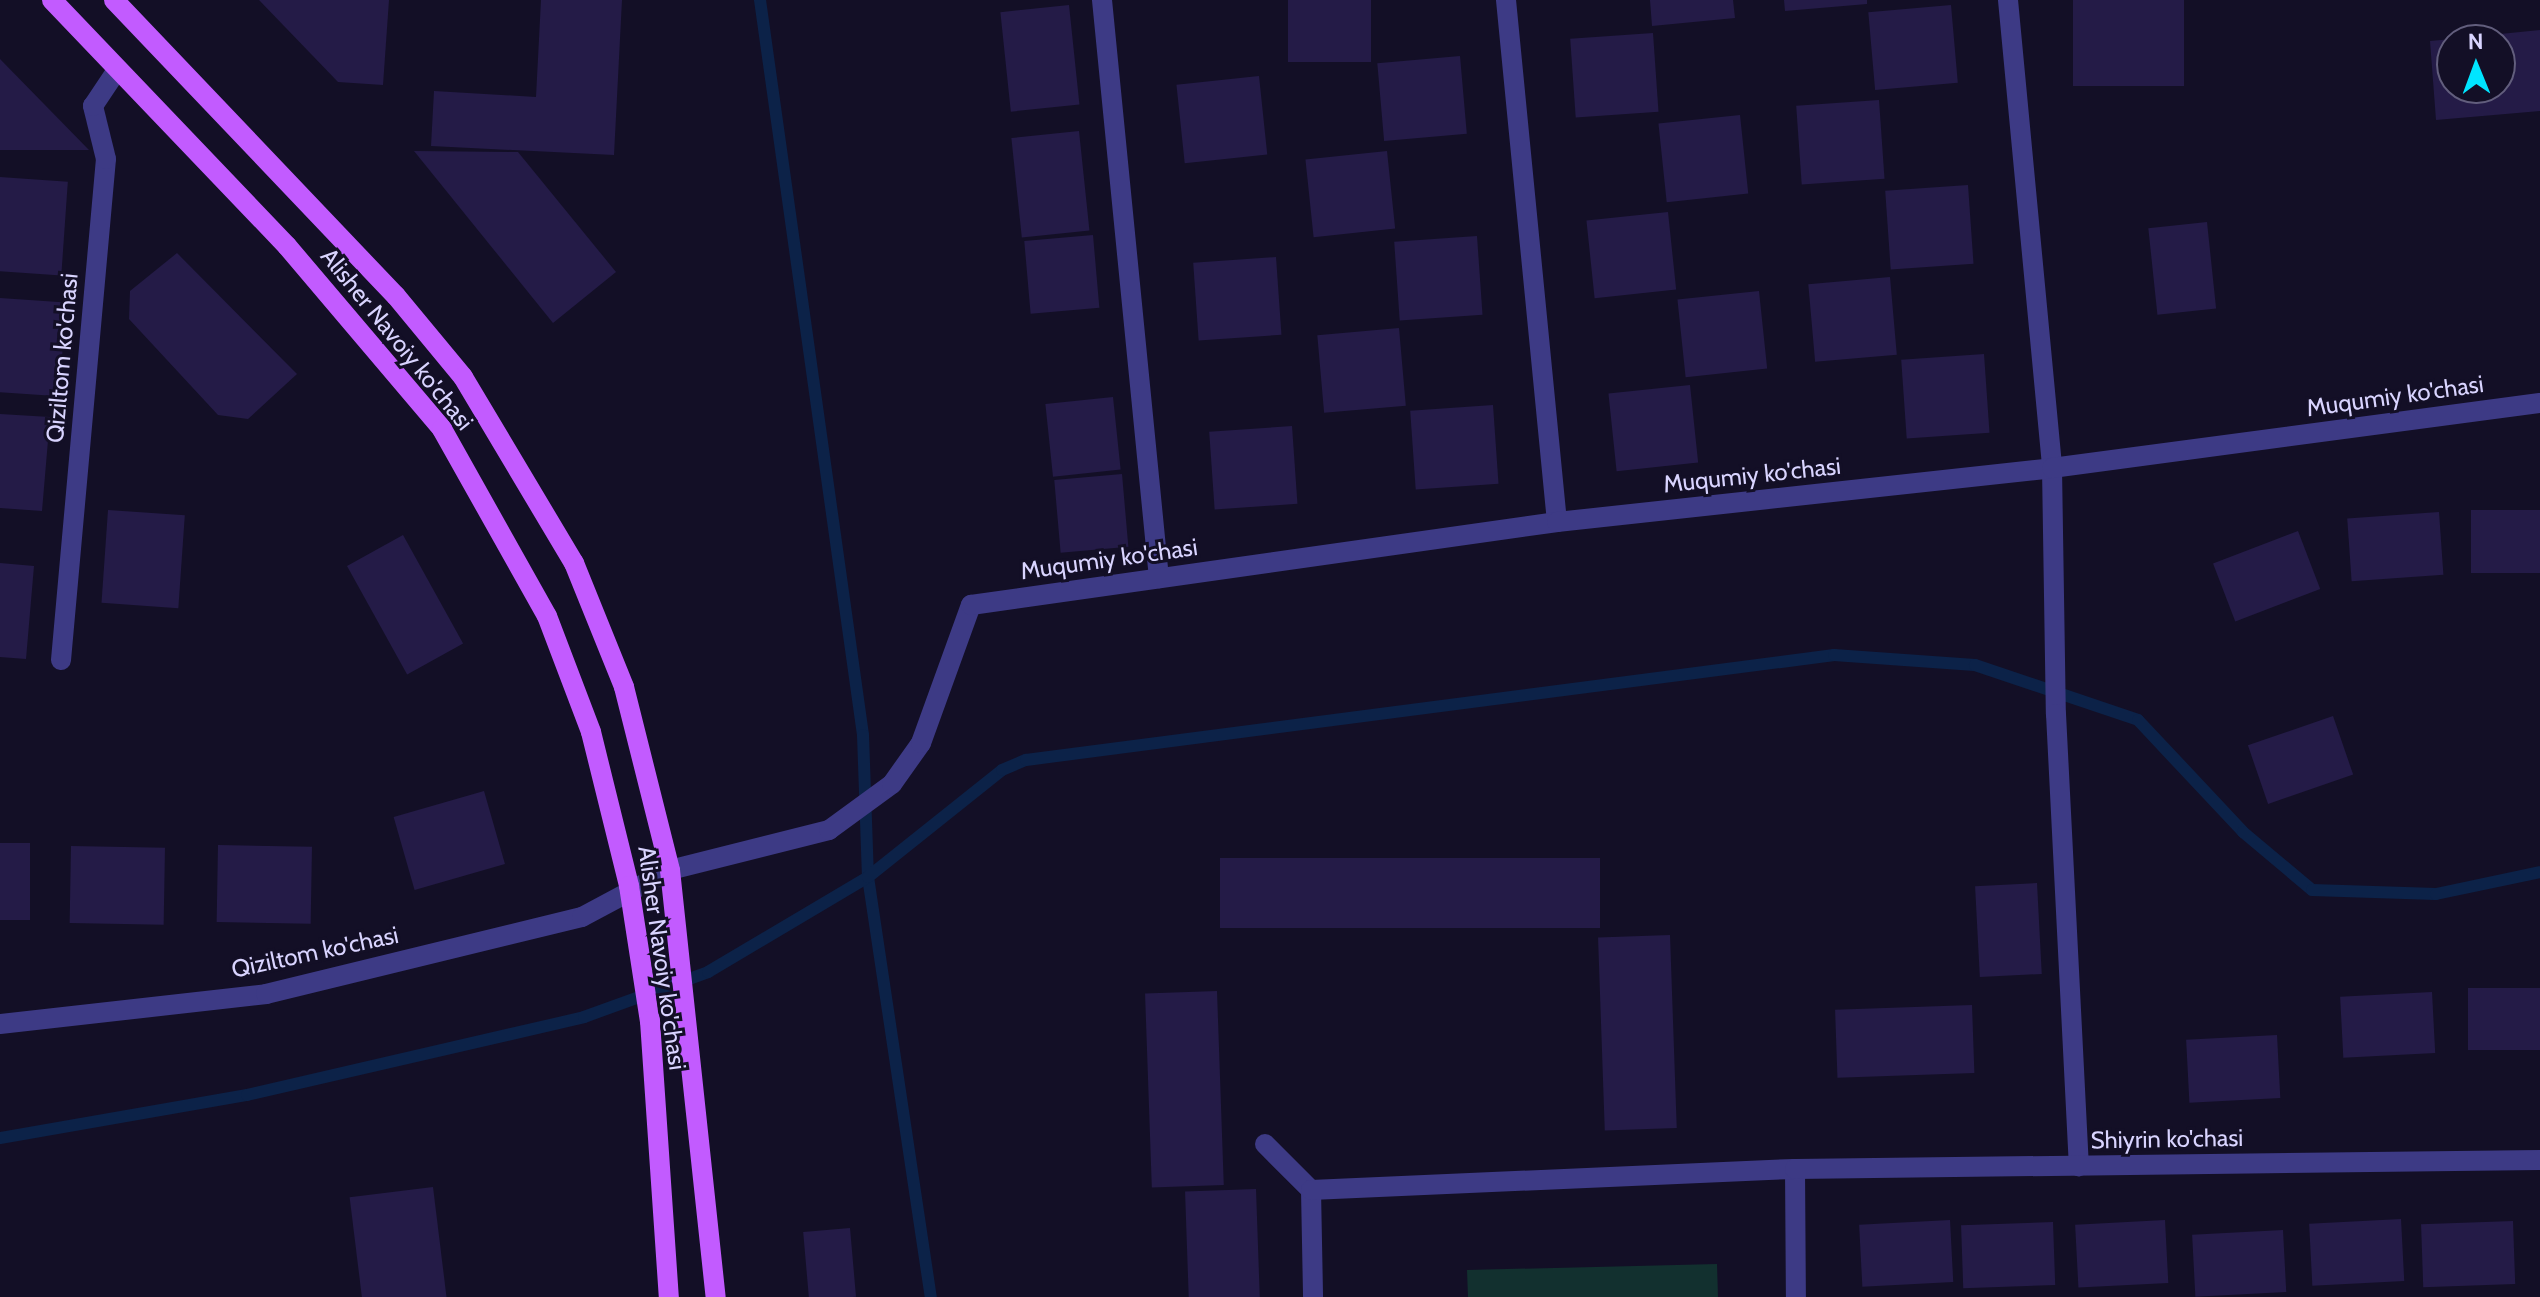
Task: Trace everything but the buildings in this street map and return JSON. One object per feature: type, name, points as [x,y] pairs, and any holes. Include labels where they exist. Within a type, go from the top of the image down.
[{"type":"main road","name":"Alisher Navoiy ko'chasi","points":[[52,0],[287,246],[442,429],[547,616],[591,732],[629,886],[650,1021],[669,1297]]},
{"type":"main road","name":"Alisher Navoiy ko'chasi","points":[[114,0],[396,296],[463,377],[574,563],[624,687],[670,870],[689,1006],[716,1297]]},
{"type":"street","points":[[1102,0],[1159,578]]},
{"type":"street","points":[[1506,0],[1557,522]]},
{"type":"street","points":[[2008,0],[2052,468],[2056,714],[2079,1166]]},
{"type":"street","name":"Qiziltom ko'chasi","points":[[61,660],[106,159],[93,106],[117,70]]},
{"type":"street","name":"Muqumiy ko'chasi","points":[[829,830],[892,784],[921,743],[971,605],[1557,522],[2052,468],[2540,403]]},
{"type":"street","name":"Qiziltom ko'chasi","points":[[0,1024],[266,994],[582,917],[629,886],[670,870],[829,830]]},
{"type":"street","points":[[1265,1144],[1311,1190],[1313,1297]]},
{"type":"street","name":"Shiyrin ko'chasi","points":[[1311,1190],[1795,1169],[2540,1160]]},
{"type":"street","points":[[1795,1169],[1796,1297]]},
{"type":"green space","points":[[1717,1264],[1718,1297],[1468,1297],[1467,1270]]},
{"type":"waterway","points":[[760,0],[863,735],[868,877],[931,1297]]},
{"type":"waterway","points":[[0,1138],[247,1095],[584,1017],[708,972],[868,877],[1002,770],[1026,760],[1834,655],[1975,665],[2138,720],[2243,832],[2312,890],[2436,894],[2540,872]]}]
